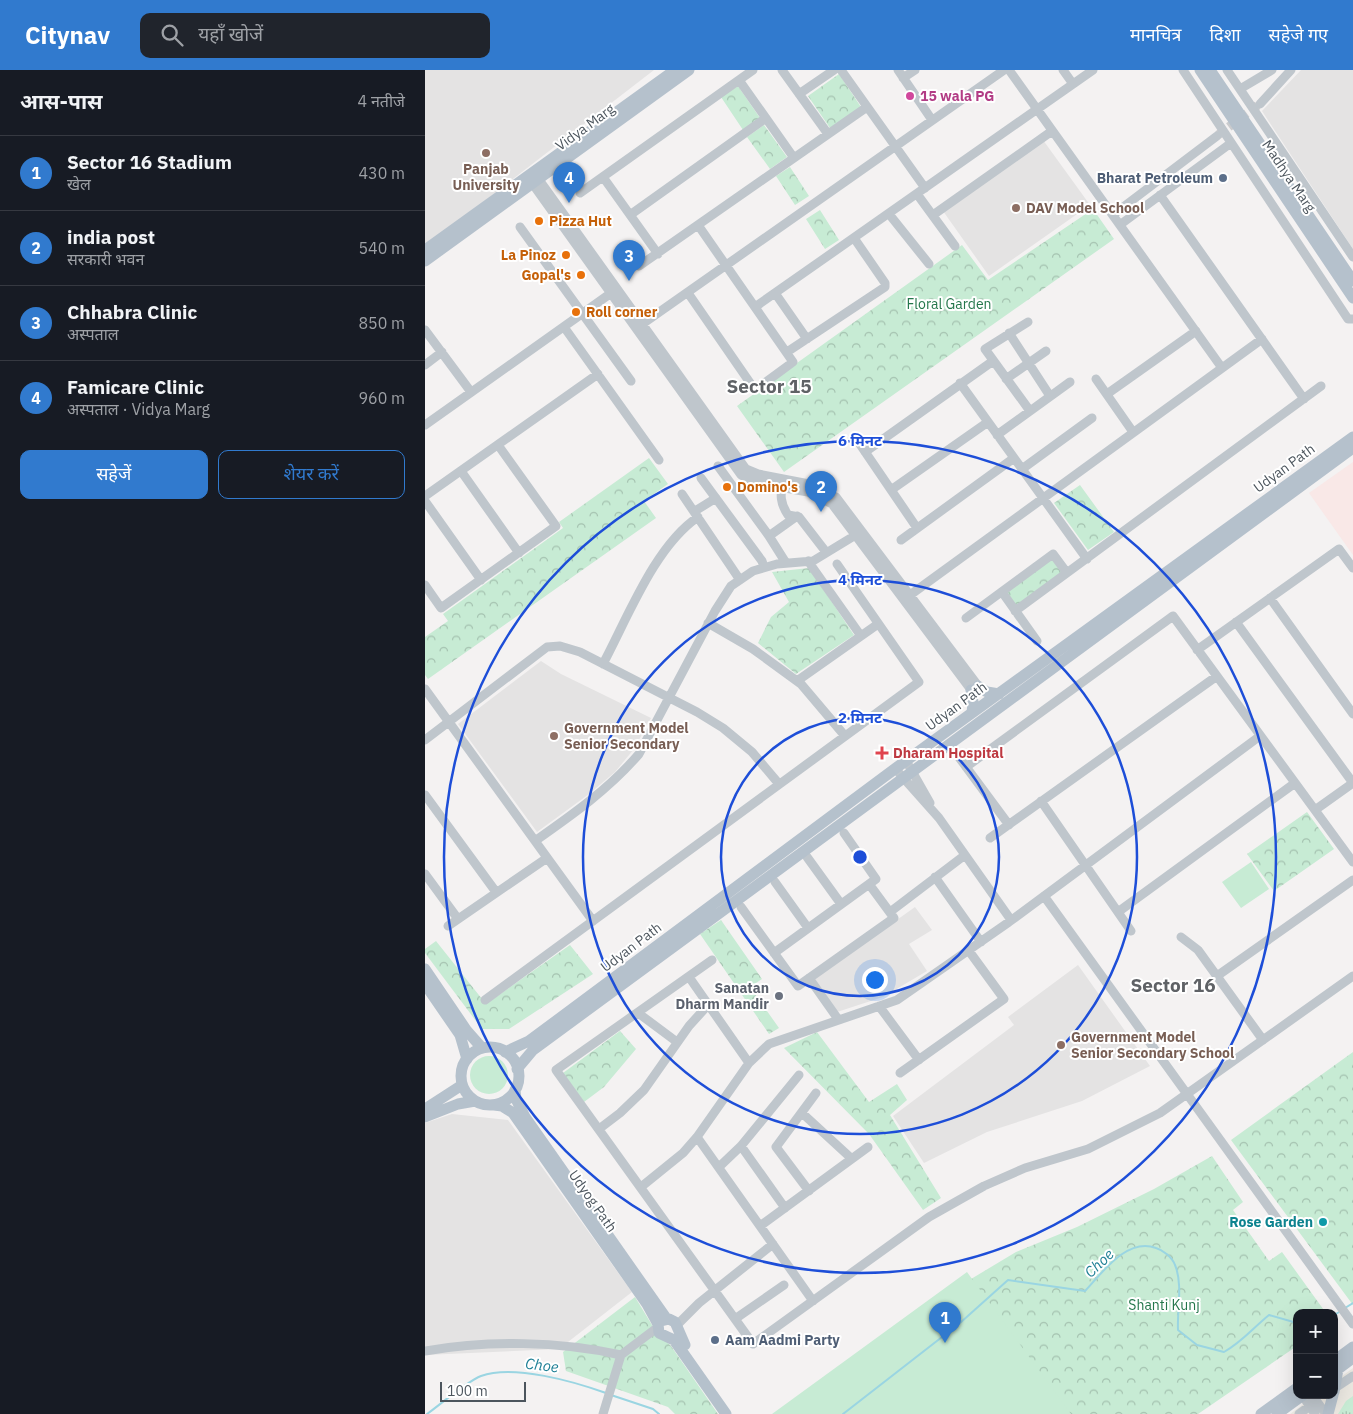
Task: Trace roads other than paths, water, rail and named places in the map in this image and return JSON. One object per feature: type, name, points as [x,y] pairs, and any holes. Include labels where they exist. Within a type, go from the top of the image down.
[{"type":"main road","name":"Vidya Marg","points":[[425,261],[675,70]]},
{"type":"main road","name":"Vidya Marg","points":[[425,250],[689,70]]},
{"type":"main road","name":"Madhya Marg","points":[[1200,70],[1353,298]]},
{"type":"main road","name":"Madhya Marg","points":[[1210,70],[1353,281]]},
{"type":"main road","name":"Udyan Path","points":[[505,1052],[529,1041],[991,705],[1353,437]]},
{"type":"main road","name":"Udyan Path","points":[[909,765],[972,713],[991,705],[1353,448]]},
{"type":"main road","points":[[972,713],[975,688],[987,692],[991,705]]},
{"type":"main road","name":"Udyan Path","points":[[517,1069],[539,1046],[899,772]]},
{"type":"main road","points":[[425,969],[467,1030],[482,1048]]},
{"type":"main road","points":[[425,984],[460,1035],[467,1059]]},
{"type":"main road","points":[[425,1118],[458,1104],[475,1101],[495,1105],[506,1100],[515,1090],[519,1077],[513,1059],[505,1052],[492,1048],[482,1048],[467,1059],[461,1072],[462,1085],[467,1094],[475,1101]]},
{"type":"main road","points":[[425,1109],[462,1085]]},
{"type":"main road","name":"Udyog Path","points":[[515,1090],[515,1099],[525,1117],[674,1340],[726,1414]]},
{"type":"main road","name":"Udyog Path","points":[[495,1105],[502,1106],[513,1114],[647,1304],[690,1352],[734,1414]]},
{"type":"main road","points":[[1338,1365],[1353,1347]]},
{"type":"main road","points":[[1338,1366],[1353,1358]]},
{"type":"main road","points":[[1261,1414],[1293,1391]]},
{"type":"main road","points":[[1277,1414],[1297,1399]]},
{"type":"main road","points":[[1327,1414],[1332,1399]]},
{"type":"street","points":[[580,193],[753,70]]},
{"type":"street","points":[[782,70],[828,134]]},
{"type":"street","points":[[799,94],[833,70]]},
{"type":"street","points":[[841,70],[895,146],[933,215],[955,246]]},
{"type":"street","points":[[898,70],[932,120]]},
{"type":"street","points":[[903,78],[915,70]]},
{"type":"street","points":[[639,327],[1004,70]]},
{"type":"street","points":[[1009,70],[1223,368]]},
{"type":"street","points":[[1063,70],[1073,84]]},
{"type":"street","points":[[755,307],[1093,70]]},
{"type":"street","points":[[1183,70],[1348,318],[1353,319]]},
{"type":"street","points":[[1227,70],[1353,257]]},
{"type":"street","points":[[1240,89],[1271,70]]},
{"type":"street","points":[[1260,104],[1291,70]]},
{"type":"street","points":[[739,80],[794,158]]},
{"type":"street","points":[[639,266],[867,107]]},
{"type":"street","points":[[630,215],[766,118]]},
{"type":"street","points":[[933,215],[1052,131]]},
{"type":"street","points":[[1114,214],[1217,136]]},
{"type":"street","points":[[1121,224],[1231,143]]},
{"type":"street","points":[[603,177],[658,254]]},
{"type":"street","points":[[533,178],[639,327],[746,469],[783,483],[809,484],[836,497],[858,533],[975,688],[991,705]]},
{"type":"street","points":[[1160,195],[1304,399]]},
{"type":"street","points":[[889,214],[929,264]]},
{"type":"street","points":[[688,293],[755,390],[793,362],[698,225]]},
{"type":"street","points":[[520,227],[631,381]]},
{"type":"street","points":[[787,352],[885,287],[885,283],[854,238]]},
{"type":"street","points":[[425,425],[614,291]]},
{"type":"street","points":[[775,293],[807,339]]},
{"type":"street","points":[[1028,322],[985,349],[1030,411]]},
{"type":"street","points":[[564,326],[659,460]]},
{"type":"street","points":[[425,330],[471,392]]},
{"type":"street","points":[[1107,394],[1196,331]]},
{"type":"street","points":[[1009,333],[1050,396]]},
{"type":"street","points":[[906,597],[1262,339]]},
{"type":"street","points":[[1006,379],[1046,351]]},
{"type":"street","points":[[425,365],[442,352]]},
{"type":"street","points":[[865,452],[993,361]]},
{"type":"street","points":[[425,496],[598,374]]},
{"type":"street","points":[[1096,379],[1133,432]]},
{"type":"street","points":[[997,435],[1070,382]]},
{"type":"street","points":[[960,383],[1087,558]]},
{"type":"street","points":[[1015,611],[1321,386]]},
{"type":"street","points":[[1022,470],[1092,418]]},
{"type":"street","points":[[891,490],[988,422]]},
{"type":"street","points":[[855,437],[917,528]]},
{"type":"street","points":[[425,585],[441,608],[556,526],[498,444]]},
{"type":"street","points":[[901,540],[1014,458]]},
{"type":"street","points":[[718,466],[769,536],[786,563]]},
{"type":"street","points":[[461,470],[519,553]]},
{"type":"street","points":[[701,478],[763,561],[764,568]]},
{"type":"street","points":[[783,483],[781,504],[789,515],[797,516],[826,552]]},
{"type":"street","points":[[683,494],[740,580]]},
{"type":"street","points":[[603,664],[662,552],[696,514],[716,498]]},
{"type":"street","points":[[425,501],[481,580]]},
{"type":"street","points":[[769,536],[797,516]]},
{"type":"street","points":[[535,841],[580,809],[622,774],[639,754],[708,623],[731,586],[753,571],[786,563],[809,561],[858,533]]},
{"type":"street","points":[[1197,650],[1339,549],[1353,568]]},
{"type":"street","points":[[966,618],[1053,554],[1067,573]]},
{"type":"street","points":[[809,561],[861,636]]},
{"type":"street","points":[[485,1000],[919,682],[837,564]]},
{"type":"street","points":[[1001,592],[1037,641]]},
{"type":"street","points":[[1270,598],[1353,714]]},
{"type":"street","points":[[966,768],[1173,616],[1353,862]]},
{"type":"street","points":[[1236,622],[1353,783],[1315,810]]},
{"type":"street","points":[[708,623],[738,639],[797,681],[821,706],[845,736]]},
{"type":"street","points":[[797,681],[878,624]]},
{"type":"street","points":[[425,740],[450,723],[547,647],[560,646],[580,652],[697,712],[723,728],[752,752],[779,784]]},
{"type":"street","points":[[991,838],[1217,676]]},
{"type":"street","points":[[425,688],[593,921]]},
{"type":"street","points":[[641,1187],[683,1153],[697,1137],[749,1063],[769,1044],[897,1000],[969,951],[1261,736]]},
{"type":"street","points":[[958,756],[1009,824]]},
{"type":"street","points":[[909,765],[939,818],[1011,920]]},
{"type":"street","points":[[899,772],[939,818]]},
{"type":"street","points":[[1118,912],[1295,783]]},
{"type":"street","points":[[425,795],[497,892]]},
{"type":"street","points":[[1041,801],[1131,931]]},
{"type":"street","points":[[773,952],[876,879],[844,833]]},
{"type":"street","points":[[890,912],[965,855]]},
{"type":"street","points":[[807,857],[841,904]]},
{"type":"street","points":[[448,926],[547,858]]},
{"type":"street","points":[[425,874],[457,919]]},
{"type":"street","points":[[935,878],[981,942]]},
{"type":"street","points":[[1217,976],[1353,880]]},
{"type":"street","points":[[775,882],[808,928]]},
{"type":"street","points":[[741,907],[798,986],[894,918],[869,884]]},
{"type":"street","points":[[1044,896],[1350,1320]]},
{"type":"street","points":[[1181,937],[1198,950],[1263,1040]]},
{"type":"street","points":[[900,1073],[1003,999],[969,951]]},
{"type":"street","points":[[712,960],[556,1070],[753,1344],[929,1217],[985,1186],[1025,1168],[1088,1148],[1160,1113],[1353,976]]},
{"type":"street","points":[[689,977],[749,1063]]},
{"type":"street","points":[[809,978],[838,1019]]},
{"type":"street","points":[[599,1129],[620,1113],[644,1090],[677,1042],[709,1005]]},
{"type":"street","points":[[879,1006],[919,1060]]},
{"type":"street","points":[[637,1013],[677,1042]]},
{"type":"street","points":[[719,1167],[741,1146],[799,1075]]},
{"type":"street","points":[[809,1191],[776,1147],[816,1093]]},
{"type":"street","points":[[802,1113],[852,1159]]},
{"type":"street","points":[[697,1137],[813,1301]]},
{"type":"street","points":[[741,1146],[785,1208]]},
{"type":"street","points":[[761,1226],[868,1147]]},
{"type":"street","points":[[603,1414],[613,1376],[624,1353],[667,1327],[773,1244]]},
{"type":"street","points":[[735,1319],[784,1285]]},
{"type":"street","points":[[425,1351],[452,1347],[510,1344],[565,1346],[624,1353]]},
{"type":"street","points":[[1338,1389],[1353,1376]]},
{"type":"street","points":[[1299,1414],[1313,1410],[1305,1399]]},
{"type":"street","points":[[1315,1399],[1327,1414]]},
{"type":"waterway","name":"Choe","points":[[843,1414],[960,1323],[1008,1280],[1085,1291],[1116,1259],[1125,1252],[1135,1248],[1145,1246],[1159,1249],[1174,1262],[1179,1280],[1178,1330],[1197,1345],[1224,1352],[1269,1315],[1293,1322]]},
{"type":"waterway","name":"Choe","points":[[1345,1308],[1353,1303]]},
{"type":"waterway","name":"Choe","points":[[427,1414],[475,1379],[495,1373],[527,1373],[544,1376],[606,1393]]},
{"type":"waterway","name":"Choe","points":[[611,1395],[653,1409],[659,1414]]},
{"type":"tunnel","points":[[1218,135],[1258,105]]},
{"type":"place","name":"15 wala PG","points":[[910,96]]},
{"type":"place","name":"Panjab University","points":[[486,153]]},
{"type":"place","name":"Bharat Petroleum","points":[[1223,178]]},
{"type":"place","name":"Famicare Clinic","points":[[569,203]]},
{"type":"place","name":"DAV Model School","points":[[1016,208]]},
{"type":"place","name":"Pizza Hut","points":[[539,221]]},
{"type":"place","name":"La Pinoz","points":[[566,255]]},
{"type":"place","name":"Gopal's","points":[[581,275]]},
{"type":"place","name":"Chhabra Clinic","points":[[629,281]]},
{"type":"place","name":"Roll corner","points":[[576,312]]},
{"type":"place","name":"Domino's","points":[[727,487]]},
{"type":"place","name":"india post","points":[[821,512]]},
{"type":"place","name":"Government Model Senior Secondary","points":[[554,736]]},
{"type":"place","name":"Dharam Hospital","points":[[882,753]]},
{"type":"place","name":"Sanatan Dharm Mandir","points":[[779,996]]},
{"type":"place","name":"Government Model Senior Secondary School","points":[[1061,1045]]},
{"type":"place","name":"Rose Garden","points":[[1323,1222]]},
{"type":"place","name":"Aam Aadmi Party","points":[[715,1340]]},
{"type":"place","name":"Sector 16 Stadium","points":[[945,1343]]},
{"type":"district","name":"Sector 15","points":[[769,386]]},
{"type":"district","name":"Sector 16","points":[[1173,985]]},
{"type":"park label","name":"Floral Garden","points":[[949,304]]},
{"type":"park label","name":"Shanti Kunj","points":[[1164,1305]]}]
